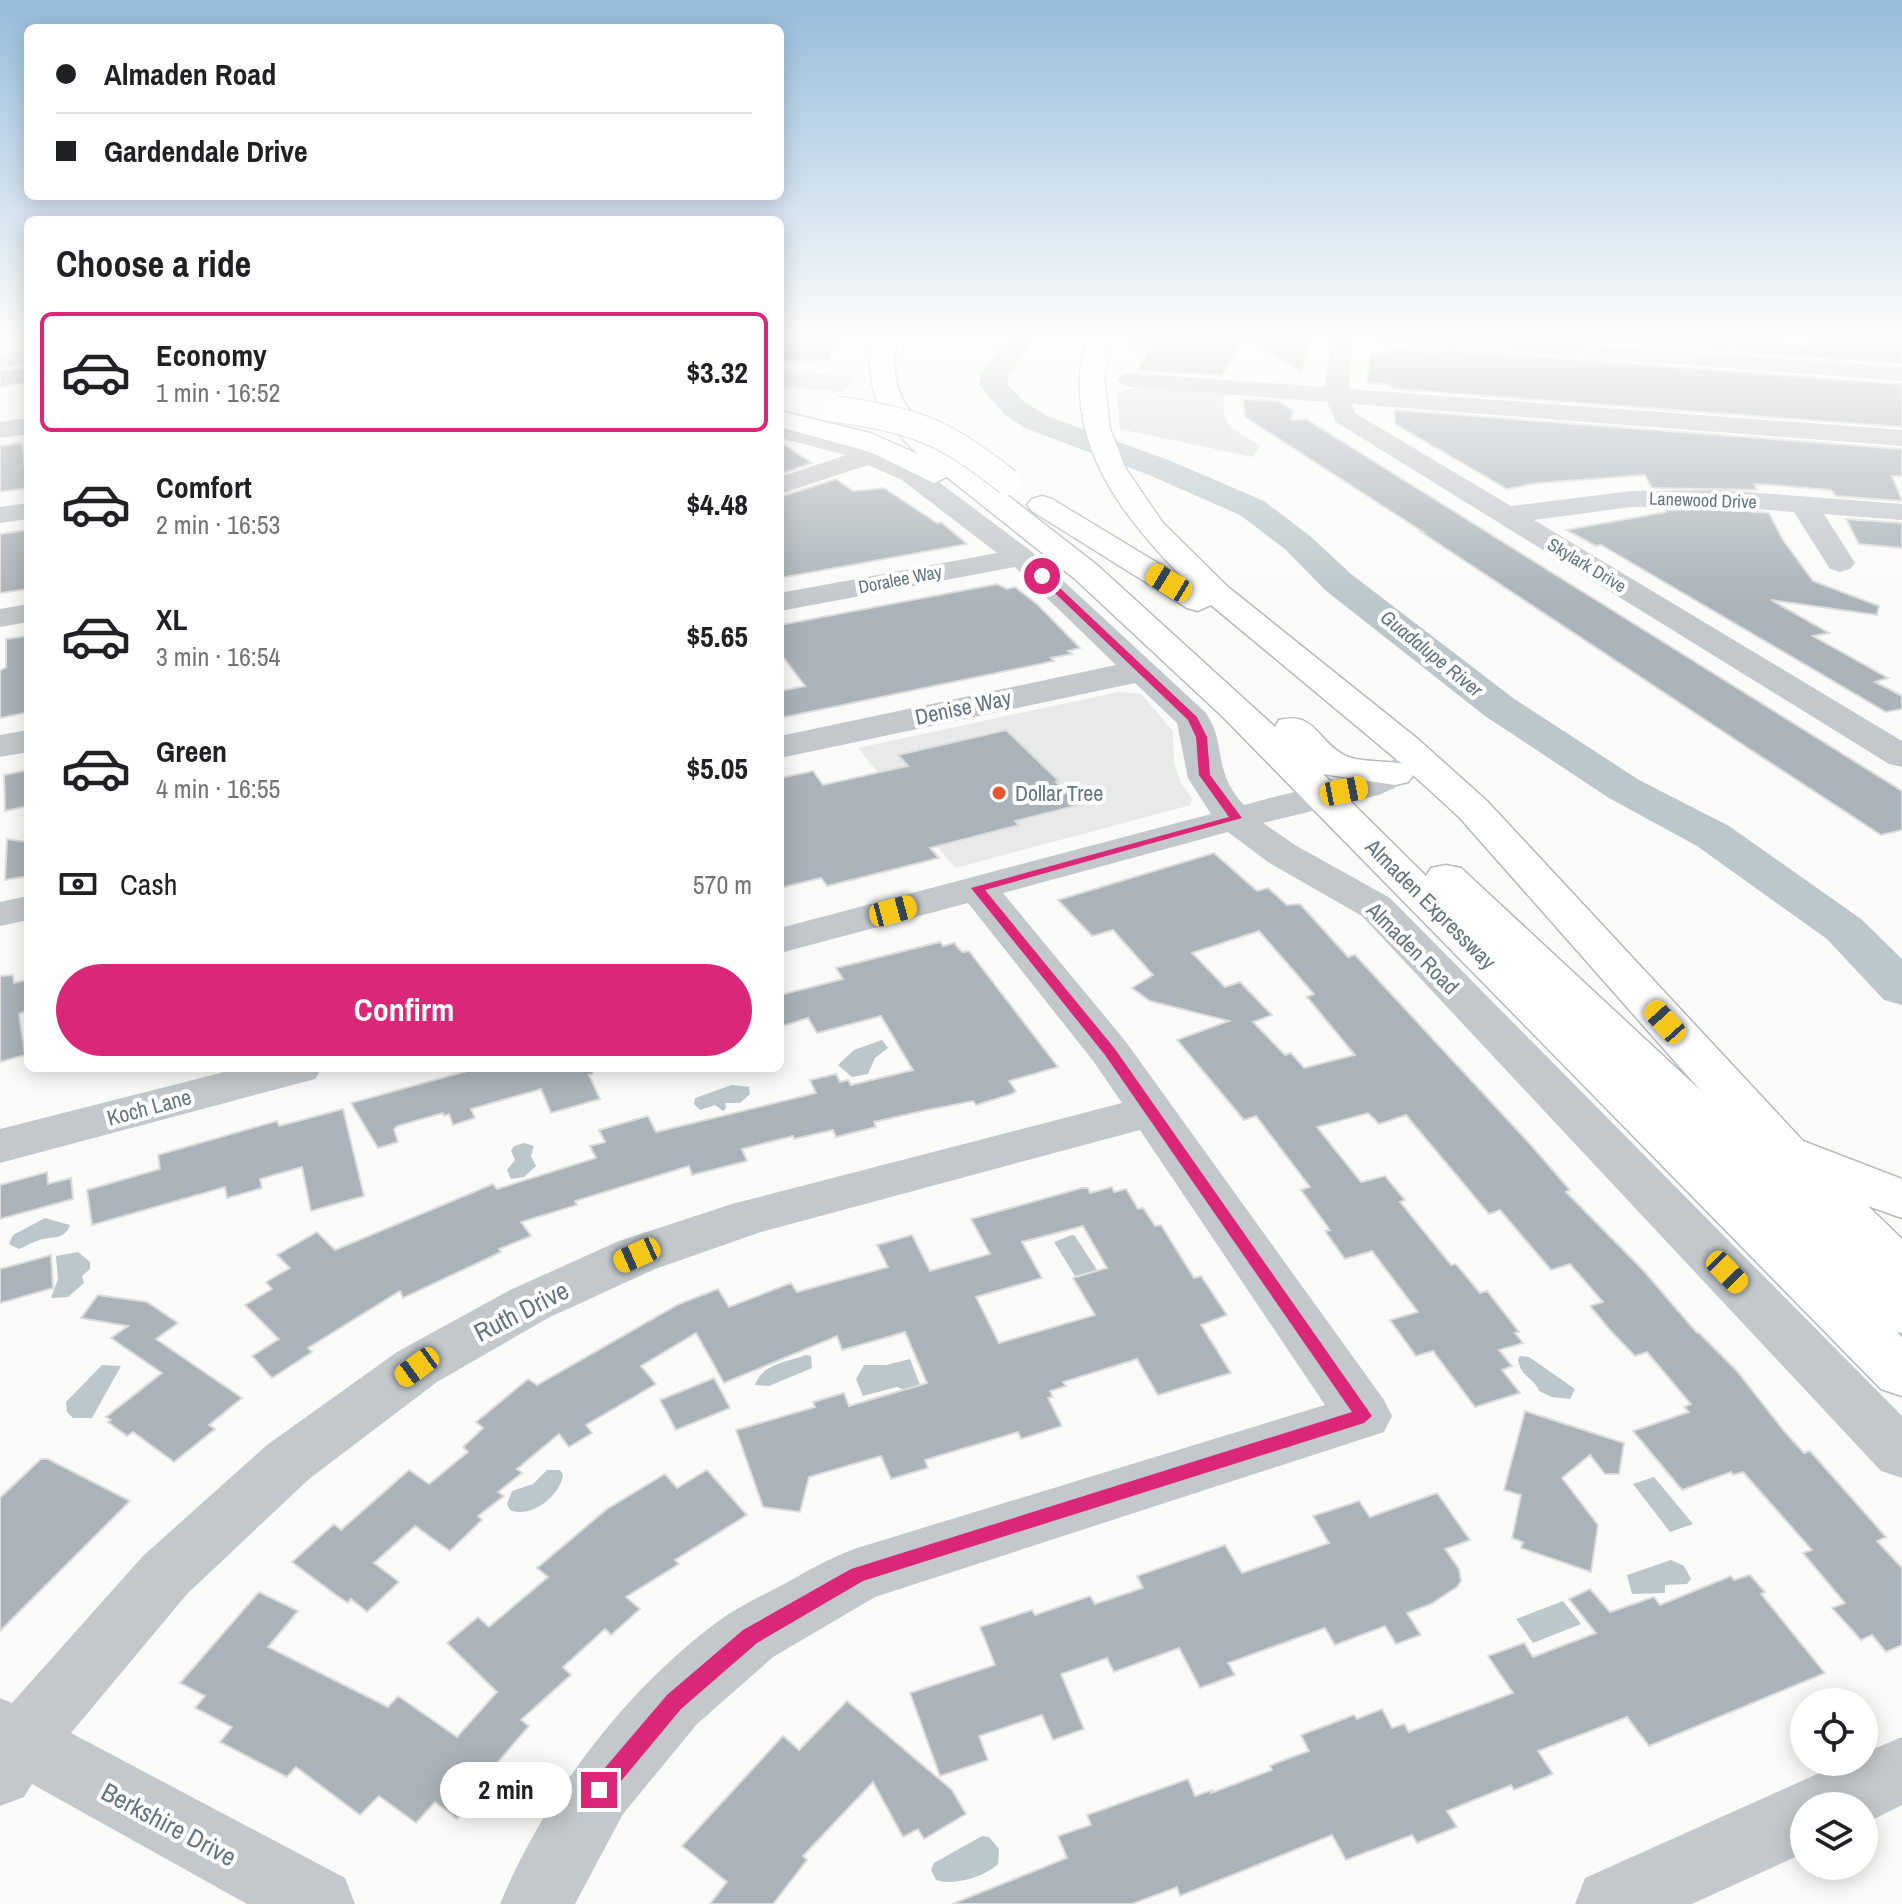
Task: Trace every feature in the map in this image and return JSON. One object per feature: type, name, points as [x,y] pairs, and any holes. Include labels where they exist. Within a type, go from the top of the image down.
[{"type":"main road","points":[[801,424],[857,437],[894,451],[997,516],[1022,541]]},
{"type":"main road","name":"Almaden Expressway","points":[[904,424],[1022,541],[1103,586],[1200,677],[1323,795],[1902,1373]]},
{"type":"main road","points":[[908,424],[955,441],[1065,521],[1213,611],[1244,619]]},
{"type":"main road","points":[[1096,424],[1112,469],[1140,512],[1186,566],[1408,768],[1523,860],[1784,1153],[1902,1273]]},
{"type":"main road","points":[[1200,677],[1235,680],[1333,765],[1408,768]]},
{"type":"main road","points":[[1323,795],[1367,801],[1902,1312]]},
{"type":"main road","points":[[1784,1153],[1902,1199]]},
{"type":"street","name":"Skylark Drive","points":[[1356,424],[1902,756]]},
{"type":"street","points":[[1712,424],[1902,438]]},
{"type":"street","points":[[0,430],[24,427]]},
{"type":"street","name":"Almaden Road","points":[[784,431],[832,441],[871,455],[911,474],[1022,541],[1193,719],[1201,737],[1205,775],[1236,818],[1268,846],[1339,883],[1376,907],[1902,1454]]},
{"type":"street","points":[[784,485],[871,455]]},
{"type":"street","name":"Lanewood Drive","points":[[1505,515],[1631,499],[1721,498],[1902,512]]},
{"type":"street","points":[[1804,505],[1840,563]]},
{"type":"street","points":[[0,515],[24,512]]},
{"type":"street","name":"Doralee Way","points":[[784,601],[1022,541]]},
{"type":"street","points":[[0,618],[24,614]]},
{"type":"street","name":"Denise Way","points":[[784,746],[1119,674],[1146,672]]},
{"type":"street","points":[[0,746],[24,742]]},
{"type":"street","points":[[784,940],[1323,795],[1366,787],[1408,768]]},
{"type":"street","points":[[536,1904],[599,1790],[674,1702],[750,1636],[857,1575],[1364,1416],[1110,1052],[977,888]]},
{"type":"street","points":[[0,914],[24,909]]},
{"type":"street","name":"Koch Lane","points":[[0,1146],[284,1072]]},
{"type":"street","name":"Ruth Drive","points":[[7,1748],[165,1575],[288,1462],[417,1367],[529,1304],[637,1255],[750,1217],[1153,1111]]},
{"type":"street","name":"Berkshire Drive","points":[[7,1748],[319,1904]]},
{"type":"street","points":[[1856,1792],[1902,1770]]},
{"type":"street","points":[[1611,1904],[1687,1890],[1790,1826]]},
{"type":"shaded area","points":[[1120,424],[1229,424],[1260,446],[1253,457],[1120,429]]},
{"type":"shaded area","points":[[1118,692],[1141,694],[1173,731],[1174,763],[1180,781],[1192,798],[1191,805],[955,868],[858,748]]},
{"type":"shaded area","points":[[882,1040],[888,1048],[875,1058],[868,1074],[852,1077],[838,1065],[854,1050]]},
{"type":"shaded area","points":[[732,1085],[749,1087],[750,1094],[740,1103],[725,1103],[723,1111],[715,1105],[700,1110],[694,1104],[695,1098]]},
{"type":"shaded area","points":[[524,1143],[534,1146],[531,1156],[536,1166],[524,1177],[511,1179],[507,1170],[515,1160],[511,1151],[514,1146]]},
{"type":"shaded area","points":[[45,1218],[70,1225],[60,1236],[42,1239],[19,1249],[9,1244],[13,1235]]},
{"type":"shaded area","points":[[1072,1235],[1097,1270],[1075,1276],[1054,1242]]},
{"type":"shaded area","points":[[78,1252],[90,1262],[90,1269],[82,1276],[84,1283],[68,1297],[51,1298],[58,1279],[56,1256]]},
{"type":"shaded area","points":[[811,1356],[812,1368],[769,1386],[755,1385],[769,1368]]},
{"type":"shaded area","points":[[1520,1356],[1529,1357],[1575,1389],[1570,1399],[1552,1397],[1539,1391],[1522,1371],[1518,1360]]},
{"type":"shaded area","points":[[910,1359],[922,1390],[912,1393],[897,1387],[863,1396],[856,1379],[864,1365],[886,1365]]},
{"type":"shaded area","points":[[102,1365],[121,1366],[92,1418],[73,1418],[67,1412],[66,1402]]},
{"type":"shaded area","points":[[547,1470],[560,1470],[563,1475],[550,1498],[527,1511],[510,1510],[507,1504],[512,1491],[533,1484]]},
{"type":"shaded area","points":[[1654,1477],[1693,1524],[1670,1532],[1633,1484]]},
{"type":"shaded area","points":[[1671,1560],[1684,1566],[1691,1579],[1687,1584],[1665,1585],[1665,1593],[1632,1594],[1627,1575]]},
{"type":"shaded area","points":[[1563,1601],[1581,1624],[1533,1643],[1516,1619]]},
{"type":"shaded area","points":[[982,1836],[989,1837],[999,1849],[998,1864],[968,1879],[951,1882],[936,1880],[931,1870],[934,1863]]},
{"type":"building","points":[[1256,424],[1314,424],[1902,791],[1902,830],[1881,835]]},
{"type":"building","points":[[1395,424],[1575,424],[1902,449],[1902,476],[1892,476],[1902,501],[1836,496],[1831,490],[1754,484],[1757,490],[1652,488],[1645,475],[1539,483],[1507,489]]},
{"type":"building","points":[[1860,424],[1902,424],[1902,427]]},
{"type":"building","points":[[22,443],[24,488],[0,492],[0,446]]},
{"type":"building","points":[[784,445],[812,463],[784,473]]},
{"type":"building","points":[[836,479],[853,491],[884,488],[937,523],[941,522],[967,544],[784,577],[784,496]]},
{"type":"building","points":[[1721,509],[1769,513],[1783,540],[1813,581],[1879,606],[1877,615],[1771,600],[1829,633],[1813,636],[1888,678],[1875,682],[1902,696],[1902,709],[1886,712],[1601,545],[1596,546],[1566,530],[1665,510]]},
{"type":"building","points":[[1846,519],[1902,523],[1902,548],[1859,544]]},
{"type":"building","points":[[24,531],[24,590],[0,593],[0,534]]},
{"type":"building","points":[[997,584],[1007,589],[1015,587],[1038,605],[1080,648],[1068,651],[1072,654],[1051,658],[1054,661],[784,717],[784,690],[805,686],[784,658],[784,624]]},
{"type":"building","points":[[24,637],[24,713],[0,718],[0,671],[6,667],[6,639]]},
{"type":"building","points":[[1006,730],[1059,781],[1056,782],[1079,805],[1015,821],[1019,825],[930,848],[939,858],[827,886],[821,878],[784,887],[784,777],[813,771],[823,785],[908,766],[898,755]]},
{"type":"building","points":[[24,771],[24,807],[5,811],[4,775]]},
{"type":"building","points":[[7,839],[24,841],[24,877],[5,880]]},
{"type":"building","points":[[1214,853],[1257,891],[1268,888],[1287,905],[1300,904],[1348,957],[1355,955],[1529,1143],[1570,1190],[1566,1192],[1643,1270],[1697,1333],[1736,1370],[1804,1453],[1810,1451],[1886,1537],[1877,1541],[1902,1568],[1902,1645],[1886,1652],[1872,1635],[1861,1640],[1832,1608],[1845,1603],[1803,1553],[1812,1550],[1743,1472],[1733,1475],[1731,1472],[1682,1490],[1633,1431],[1689,1412],[1684,1407],[1691,1404],[1647,1352],[1635,1356],[1610,1330],[1590,1306],[1603,1302],[1570,1264],[1551,1270],[1500,1210],[1489,1214],[1406,1115],[1379,1124],[1368,1113],[1317,1127],[1361,1182],[1385,1176],[1405,1200],[1400,1202],[1451,1265],[1456,1264],[1480,1293],[1487,1291],[1519,1332],[1515,1333],[1523,1343],[1499,1350],[1512,1366],[1502,1370],[1520,1393],[1475,1407],[1433,1351],[1416,1356],[1390,1320],[1418,1312],[1372,1251],[1345,1259],[1325,1231],[1330,1230],[1301,1190],[1310,1187],[1256,1116],[1244,1120],[1177,1040],[1229,1021],[1150,1001],[1132,988],[1153,975],[1113,930],[1092,936],[1058,900]],"holes":[[[1259,931],[1314,994],[1307,997],[1355,1055],[1304,1068],[1291,1053],[1285,1055],[1253,1022],[1272,1015],[1240,982],[1225,987],[1192,953]]]},
{"type":"building","points":[[940,942],[943,946],[954,943],[962,952],[969,951],[1058,1067],[1009,1081],[1016,1091],[1012,1094],[976,1105],[973,1101],[922,1111],[874,1122],[876,1127],[836,1137],[833,1130],[794,1139],[793,1136],[742,1149],[747,1161],[692,1175],[689,1166],[575,1201],[577,1205],[521,1222],[531,1236],[499,1249],[501,1252],[403,1298],[400,1291],[308,1348],[312,1352],[272,1378],[252,1356],[279,1339],[245,1305],[272,1289],[266,1282],[290,1268],[277,1255],[317,1232],[335,1250],[493,1184],[497,1189],[596,1158],[590,1146],[605,1142],[599,1130],[648,1116],[656,1132],[816,1093],[810,1080],[836,1074],[840,1082],[848,1080],[851,1085],[913,1070],[881,1016],[817,1033],[808,1018],[784,1026],[784,994],[843,979],[836,968]]},
{"type":"building","points":[[13,975],[14,983],[24,981],[24,1012],[19,1014],[24,1055],[0,1062],[0,976]]},
{"type":"building","points":[[463,1072],[593,1072],[589,1075],[600,1099],[551,1113],[541,1089],[471,1109],[475,1118],[453,1125],[449,1114],[444,1116],[443,1113],[397,1126],[394,1130],[398,1142],[378,1148],[351,1103]]},
{"type":"building","points":[[343,1109],[364,1196],[311,1211],[302,1167],[260,1179],[262,1188],[227,1198],[225,1187],[92,1225],[87,1190],[160,1169],[158,1155],[277,1121],[279,1126]]},
{"type":"building","points":[[47,1172],[48,1184],[71,1178],[73,1199],[0,1219],[0,1185]]},
{"type":"building","points":[[1112,1187],[1114,1192],[1126,1189],[1138,1209],[1143,1208],[1155,1226],[1161,1225],[1194,1278],[1201,1276],[1227,1315],[1201,1325],[1231,1373],[1158,1395],[1137,1359],[1063,1382],[1066,1386],[1050,1391],[1053,1397],[1048,1398],[1062,1426],[1021,1439],[1018,1432],[925,1460],[928,1468],[891,1479],[881,1456],[809,1477],[800,1512],[763,1507],[736,1430],[815,1407],[813,1402],[844,1393],[849,1406],[927,1383],[905,1332],[842,1350],[837,1336],[724,1383],[696,1333],[641,1366],[656,1384],[586,1425],[592,1433],[569,1447],[559,1434],[517,1469],[522,1473],[498,1492],[504,1496],[478,1516],[482,1520],[450,1551],[415,1526],[374,1563],[399,1582],[367,1612],[351,1599],[348,1603],[336,1595],[292,1562],[334,1524],[341,1530],[409,1470],[429,1484],[468,1452],[463,1447],[483,1428],[476,1422],[528,1379],[537,1385],[679,1304],[718,1289],[729,1307],[791,1283],[797,1292],[888,1267],[877,1245],[912,1235],[930,1271],[990,1254],[971,1219],[1082,1188],[1088,1188],[1090,1193]],"holes":[[[1083,1226],[1107,1268],[1073,1278],[1095,1315],[999,1343],[976,1297],[1042,1278],[1022,1242]]]},
{"type":"building","points":[[51,1255],[53,1288],[0,1303],[0,1269]]},
{"type":"building","points":[[98,1295],[147,1302],[178,1323],[156,1339],[242,1398],[209,1425],[215,1429],[174,1462],[133,1432],[127,1436],[108,1422],[111,1420],[106,1417],[162,1373],[111,1338],[128,1326],[81,1318]]},
{"type":"building","points":[[714,1378],[730,1408],[676,1430],[660,1400]]},
{"type":"building","points":[[1525,1411],[1624,1443],[1619,1474],[1605,1474],[1590,1455],[1562,1478],[1598,1525],[1591,1572],[1521,1548],[1523,1542],[1512,1538],[1521,1495],[1504,1490]]},
{"type":"building","points":[[41,1459],[48,1459],[130,1501],[0,1631],[0,1498]]},
{"type":"building","points":[[707,1470],[747,1515],[675,1560],[679,1564],[626,1597],[640,1609],[611,1635],[605,1629],[563,1667],[571,1675],[521,1720],[529,1726],[497,1763],[502,1766],[457,1819],[435,1802],[416,1823],[379,1796],[360,1815],[296,1767],[287,1777],[220,1742],[232,1727],[195,1708],[205,1696],[180,1683],[259,1592],[298,1611],[268,1647],[388,1707],[398,1696],[457,1737],[497,1692],[447,1643],[478,1617],[489,1627],[548,1577],[537,1568],[607,1509],[665,1474],[677,1488]]},
{"type":"building","points":[[1437,1493],[1470,1540],[1445,1549],[1459,1569],[1461,1581],[1457,1587],[1431,1604],[1407,1613],[1421,1635],[1396,1644],[1385,1626],[1335,1645],[1325,1628],[1228,1663],[1235,1675],[1200,1688],[1179,1648],[1114,1672],[1107,1658],[1061,1674],[1084,1729],[1053,1740],[1042,1715],[979,1736],[988,1760],[940,1776],[910,1693],[995,1665],[980,1627],[1032,1610],[1035,1615],[1090,1596],[1095,1604],[1143,1588],[1137,1576],[1225,1545],[1242,1573],[1329,1543],[1313,1516],[1359,1501],[1370,1517]]},
{"type":"building","points":[[1750,1575],[1765,1592],[1761,1594],[1825,1673],[1649,1746],[1627,1717],[1538,1751],[1553,1774],[1514,1790],[1511,1785],[1447,1811],[1457,1827],[1417,1843],[1412,1835],[1346,1860],[1332,1835],[1180,1896],[1177,1887],[1132,1904],[952,1904],[1067,1858],[1058,1836],[1091,1825],[1087,1815],[1188,1779],[1195,1796],[1212,1790],[1211,1793],[1272,1770],[1270,1766],[1309,1751],[1301,1735],[1354,1715],[1357,1719],[1382,1709],[1392,1728],[1404,1724],[1409,1732],[1513,1693],[1488,1656],[1524,1643],[1533,1657],[1596,1633],[1569,1599],[1590,1589],[1610,1612],[1654,1597],[1660,1605],[1731,1576],[1734,1580]]},
{"type":"building","points":[[847,1701],[952,1790],[966,1814],[924,1839],[918,1829],[903,1837],[873,1782],[803,1856],[807,1860],[773,1904],[710,1904],[727,1882],[682,1846],[783,1736],[799,1750]]},
{"type":"waterway","name":"Guadalupe River","points":[[1041,424],[1160,468],[1252,508],[1298,543],[1338,582],[1499,707],[1624,789],[1713,836],[1844,929],[1902,989]]},
{"type":"place","name":"Dollar Tree","points":[[999,793]]},
{"type":"route","points":[[599,1790],[674,1702],[750,1636],[857,1575],[1364,1416],[1110,1052],[977,888],[1236,818],[1205,775],[1203,745],[1193,719],[1042,576]]}]
